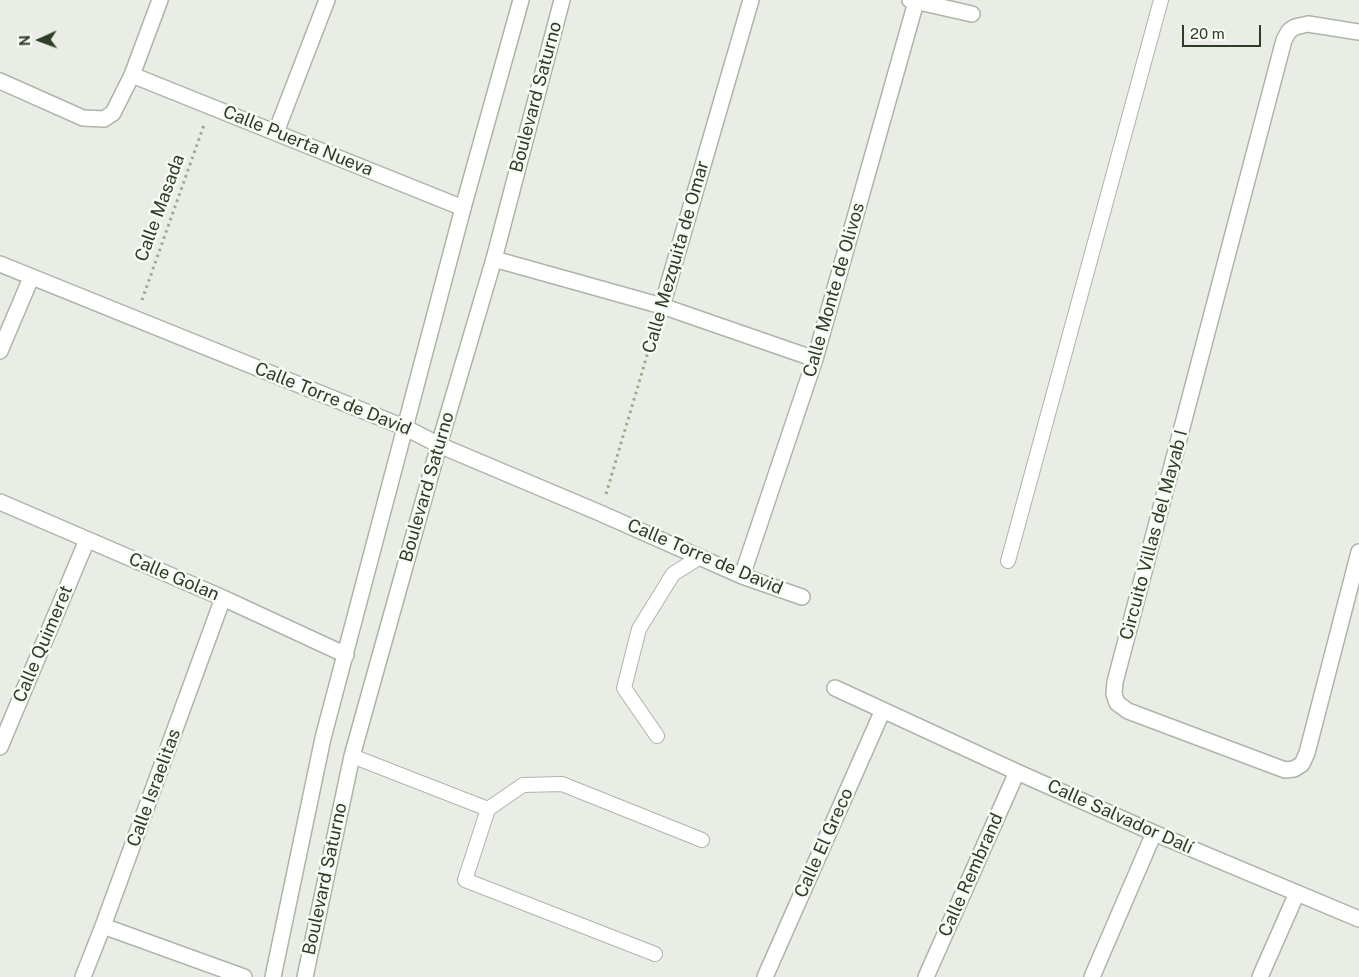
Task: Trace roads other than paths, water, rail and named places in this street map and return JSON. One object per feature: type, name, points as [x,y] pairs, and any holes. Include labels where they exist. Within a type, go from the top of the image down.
[{"type":"street","points":[[0,81],[83,118],[104,119],[113,113],[132,74],[160,0]]},
{"type":"street","points":[[276,132],[328,0]]},
{"type":"street","name":"Boulevard Saturno","points":[[274,977],[324,738],[463,208],[521,0]]},
{"type":"street","name":"Boulevard Saturno","points":[[305,977],[352,756],[439,445],[494,259],[562,0]]},
{"type":"street","name":"Calle Mezquita de Omar","points":[[662,306],[751,0]]},
{"type":"street","points":[[913,1],[972,14]]},
{"type":"street","name":"Calle Monte de Olivos","points":[[742,576],[815,359],[913,1]]},
{"type":"street","name":"Circuito Villas del Mayab I","points":[[1359,32],[1308,24],[1295,26],[1289,31],[1284,40],[1115,682],[1114,694],[1117,703],[1128,711],[1285,770],[1294,769],[1302,764],[1308,753],[1359,552]]},
{"type":"street","name":"Calle Puerta Nueva","points":[[132,74],[463,208]]},
{"type":"street","points":[[494,259],[662,306],[815,359]]},
{"type":"street","name":"Calle Torre de David","points":[[0,264],[406,428],[439,445],[742,576],[802,597]]},
{"type":"street","points":[[0,352],[31,278]]},
{"type":"street","name":"Calle Golan","points":[[0,502],[223,598],[346,655]]},
{"type":"street","name":"Calle Quimeret","points":[[0,747],[87,540]]},
{"type":"street","name":"Calle Israelitas","points":[[83,977],[223,598]]},
{"type":"street","name":"Calle Salvador Dalí","points":[[835,688],[1154,833],[1359,919]]},
{"type":"street","name":"Calle El Greco","points":[[765,977],[883,710]]},
{"type":"street","name":"Calle Rembrand","points":[[926,977],[1017,772]]},
{"type":"street","points":[[1092,977],[1154,833]]},
{"type":"street","points":[[1260,977],[1297,893]]},
{"type":"street","points":[[103,926],[244,977]]},
{"type":"lane","points":[[1008,561],[1161,0]]},
{"type":"lane","points":[[657,736],[624,688],[639,629],[673,574],[700,557]]},
{"type":"lane","points":[[352,756],[488,809]]},
{"type":"lane","points":[[655,954],[465,880],[488,809],[522,785],[562,784],[702,840]]}]
